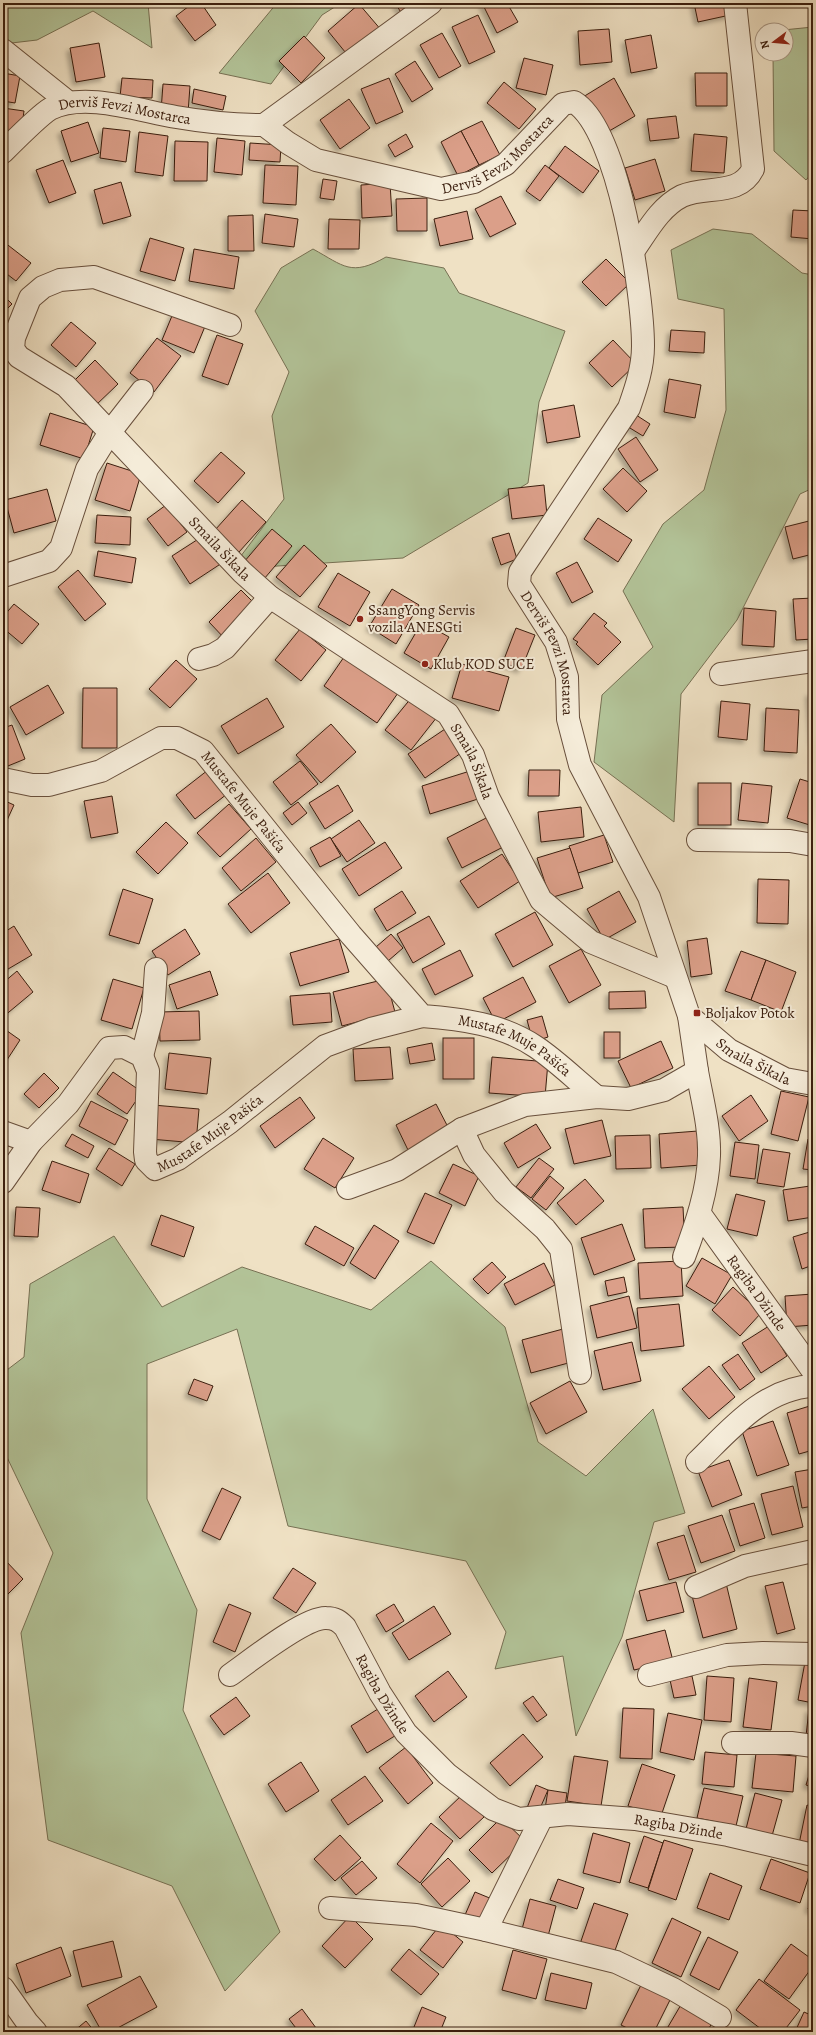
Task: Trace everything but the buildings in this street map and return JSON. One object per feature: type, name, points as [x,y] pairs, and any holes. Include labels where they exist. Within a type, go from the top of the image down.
[{"type":"street","points":[[264,125],[431,3]]},
{"type":"street","points":[[634,250],[664,208],[683,195],[740,185],[748,179],[753,169],[736,3]]},
{"type":"street","points":[[3,50],[68,102]]},
{"type":"street","name":"Derviš Fevzi Mostarca","points":[[3,152],[50,109],[68,102],[92,102],[176,117],[238,125],[264,125],[316,160],[441,189],[474,182],[506,164],[563,104],[574,102],[584,108],[610,157],[634,250],[643,347],[639,379],[629,408],[520,572],[519,584],[556,642],[567,677],[568,719],[580,765],[649,897],[675,977]]},
{"type":"street","name":"Smaila Šikala","points":[[230,325],[94,277],[60,280],[43,287],[30,298],[14,338],[13,349],[19,357],[66,386],[242,572],[270,597],[448,714],[473,756],[488,797],[541,900],[591,942],[675,977],[689,1016],[729,1050],[785,1079],[813,1084]]},
{"type":"street","points":[[3,576],[49,562],[61,548],[87,468],[110,432],[142,391]]},
{"type":"street","points":[[199,659],[213,655],[225,648],[270,597]]},
{"type":"street","points":[[721,674],[813,661]]},
{"type":"street","name":"Mustafe Muje Pašića","points":[[3,779],[32,785],[56,783],[101,771],[161,738],[177,738],[203,752],[351,935],[422,1016]]},
{"type":"street","points":[[698,840],[790,841],[813,845]]},
{"type":"street","points":[[3,1182],[31,1142],[68,1104],[109,1048],[124,1047],[142,1056],[152,1013],[156,969]]},
{"type":"street","name":"Mustafe Muje Pašića","points":[[142,1056],[148,1070],[145,1152],[146,1160],[155,1169],[178,1159],[230,1122],[325,1046],[372,1029],[422,1016],[455,1018],[480,1022],[536,1046],[597,1098]]},
{"type":"street","points":[[684,1257],[700,1214],[709,1156],[706,1119],[689,1016]]},
{"type":"street","name":"Mustafe Muje Pašića","points":[[348,1188],[397,1170],[462,1129],[525,1105],[597,1098],[628,1099],[664,1090],[697,1071]]},
{"type":"street","points":[[462,1129],[474,1155],[504,1192],[545,1229],[561,1249],[580,1374]]},
{"type":"street","points":[[3,1132],[31,1142]]},
{"type":"street","name":"Ragiba Džinde","points":[[700,1214],[813,1371]]},
{"type":"street","points":[[696,1462],[753,1410],[781,1393],[802,1386],[813,1386]]},
{"type":"street","points":[[696,1587],[745,1566],[813,1550]]},
{"type":"street","name":"Ragiba Džinde","points":[[230,1675],[309,1621],[325,1618],[338,1619],[345,1627],[380,1693],[406,1733],[447,1774],[493,1809],[519,1819],[568,1814],[635,1819],[728,1835],[813,1855]]},
{"type":"street","points":[[649,1675],[727,1655],[763,1653],[813,1654]]},
{"type":"street","points":[[733,1743],[791,1742],[813,1746]]},
{"type":"street","points":[[486,1930],[542,1817]]},
{"type":"street","points":[[330,1908],[416,1916],[486,1930],[616,1962],[673,1989],[720,2017]]},
{"type":"street","points":[[3,1988],[27,2022],[36,2032]]},
{"type":"green space","points":[[3,3],[148,3],[152,48],[93,11],[37,40],[3,44]]},
{"type":"green space","points":[[277,3],[341,3],[322,15],[271,84],[219,73]]},
{"type":"green space","points":[[813,27],[813,172],[806,180],[774,151],[773,62],[794,62],[794,29]]},
{"type":"green space","points":[[713,229],[752,234],[802,273],[813,275],[813,488],[800,494],[737,620],[681,694],[674,822],[594,762],[602,695],[653,647],[623,591],[663,524],[704,490],[726,410],[724,309],[678,299],[671,250]]},
{"type":"green space","points":[[313,249],[348,267],[364,267],[386,257],[444,268],[459,293],[565,331],[539,402],[528,483],[403,558],[231,569],[284,499],[272,416],[289,372],[255,311],[281,268]]},
{"type":"green space","points":[[114,1236],[162,1307],[242,1267],[371,1310],[431,1261],[505,1327],[538,1442],[586,1476],[653,1409],[685,1513],[654,1522],[622,1637],[576,1736],[563,1656],[495,1669],[506,1632],[466,1561],[288,1526],[237,1329],[147,1364],[147,1499],[197,1610],[183,1710],[280,1932],[225,1991],[172,1886],[48,1840],[21,1633],[53,1553],[3,1449],[3,1373],[24,1357],[30,1284]]},
{"type":"place","name":"SsangYong Servis vozila ANESGti","points":[[360,619]]},
{"type":"place","name":"Klub KOD SUCE","points":[[425,664]]},
{"type":"place","name":"Boljakov Potok","points":[[697,1013]]}]
